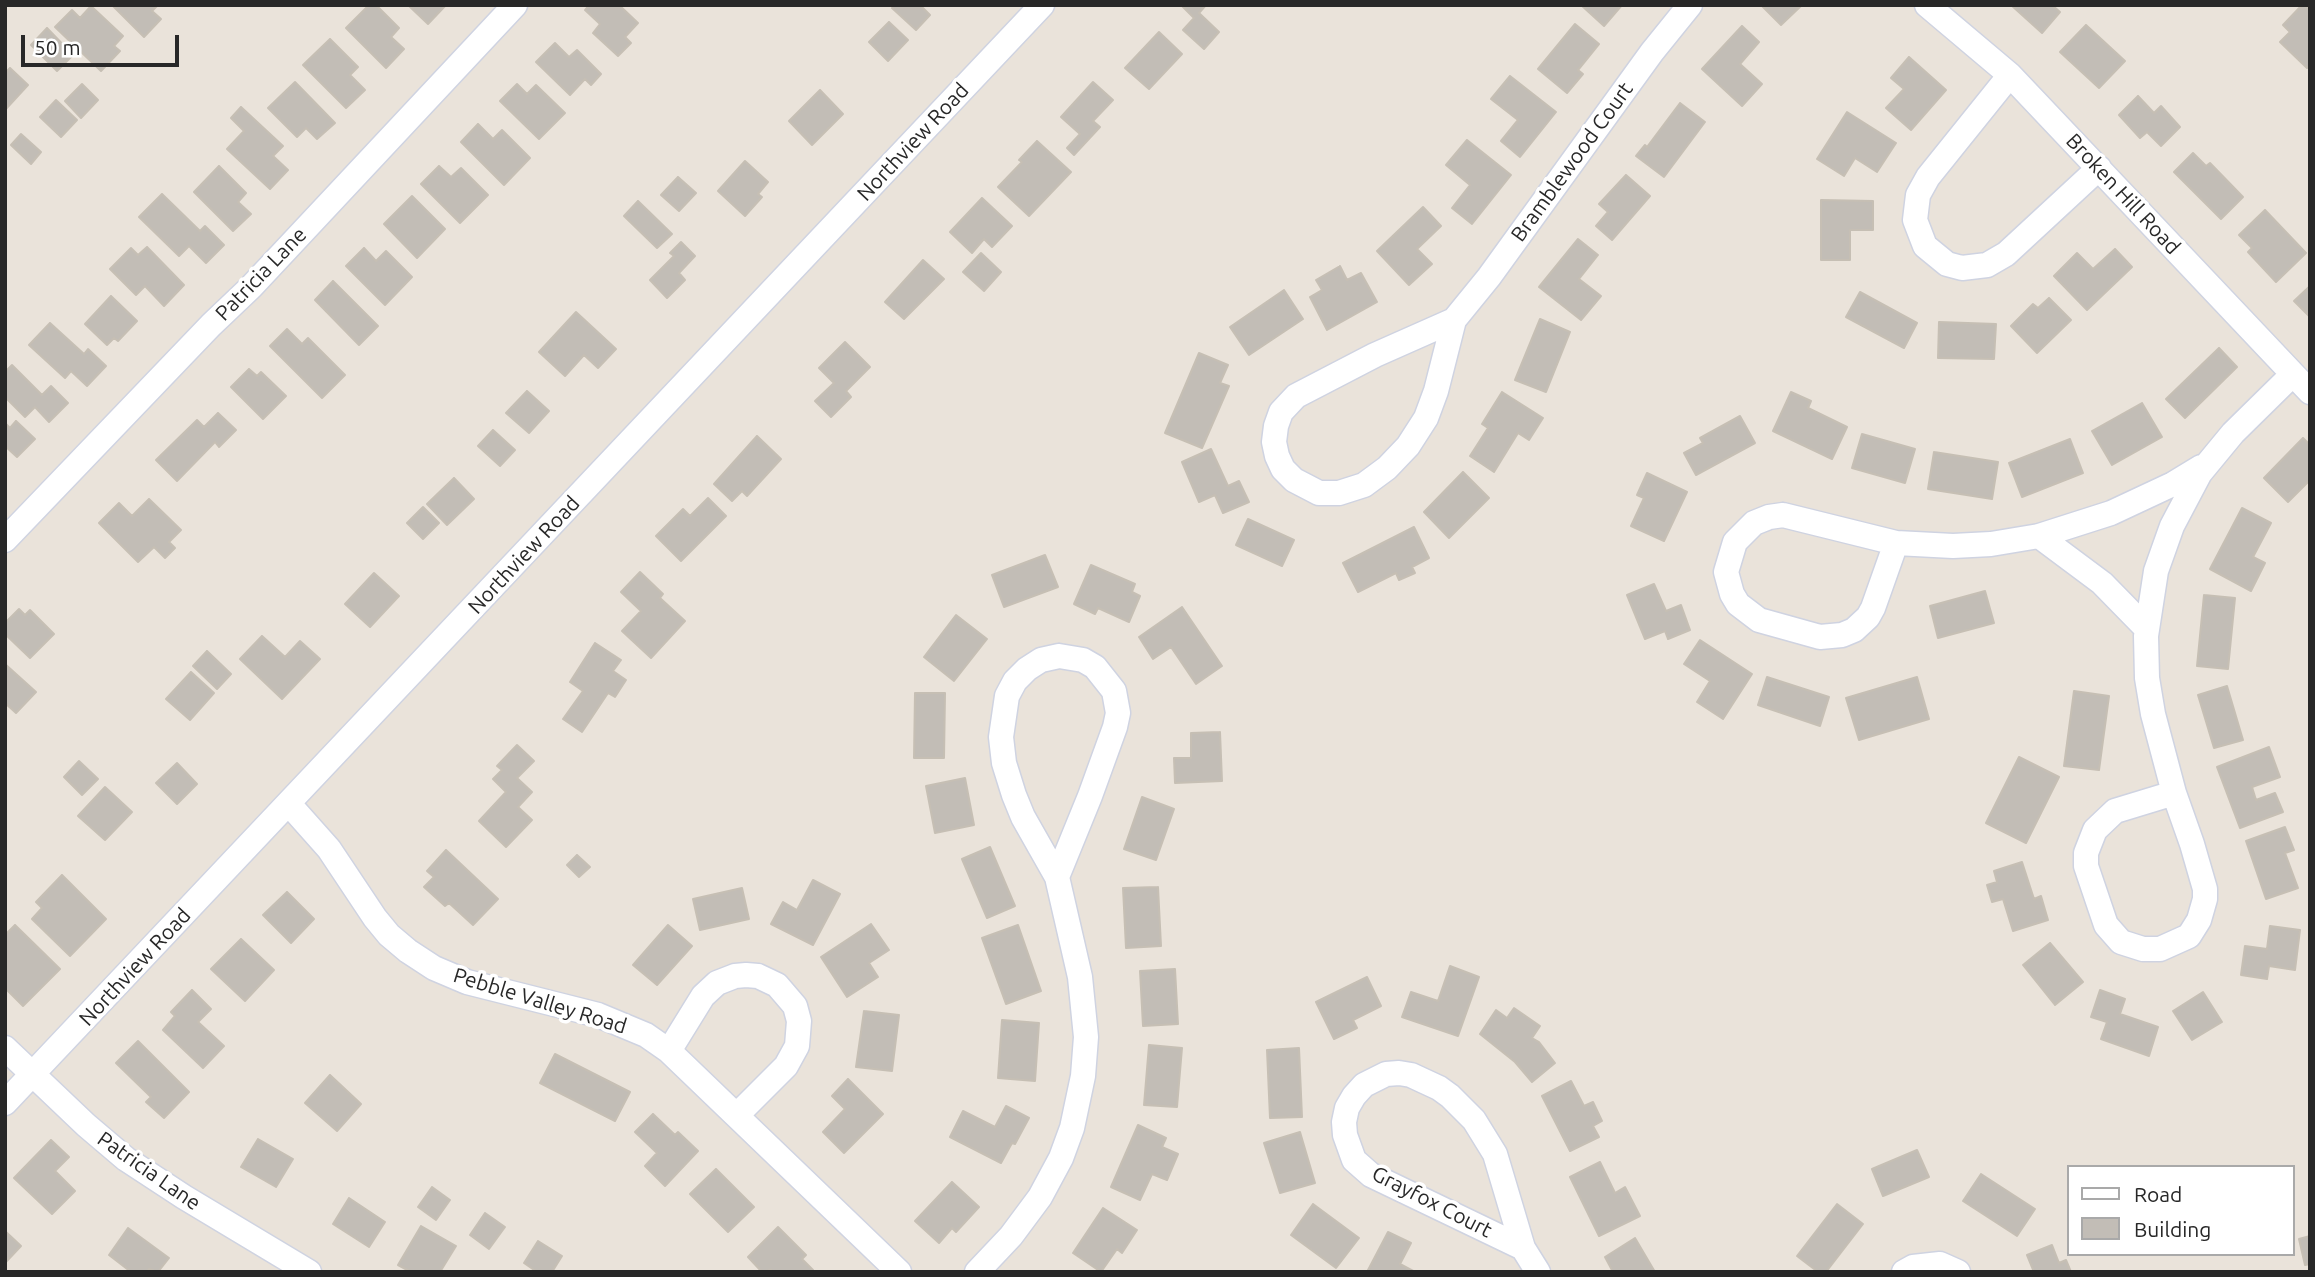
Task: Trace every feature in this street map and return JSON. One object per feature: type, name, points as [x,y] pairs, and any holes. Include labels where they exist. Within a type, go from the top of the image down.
[{"type":"street","name":"Patricia Lane","points":[[5,540],[211,325],[251,287],[515,5]]},
{"type":"street","name":"Northview Road","points":[[5,1103],[1042,5]]},
{"type":"street","name":"Bramblewood Court","points":[[1454,320],[1375,355],[1296,396],[1281,412],[1274,442],[1283,469],[1293,480],[1319,493],[1339,494],[1364,485],[1387,468],[1408,446],[1426,418],[1436,391],[1454,320],[1489,277],[1652,52],[1690,5]]},
{"type":"street","name":"Broken Hill Road","points":[[1927,5],[2010,75],[2310,392]]},
{"type":"street","points":[[2010,75],[1928,177],[1917,195],[1915,220],[1925,246],[1947,264],[1962,268],[1987,265],[2006,254],[2099,168]]},
{"type":"street","points":[[2174,793],[2115,811],[2095,830],[2086,853],[2086,866],[2106,925],[2122,942],[2143,949],[2160,949],[2189,936],[2199,920],[2205,899],[2205,889],[2152,714],[2147,678],[2147,629],[2156,571],[2190,490],[2208,463],[2292,375]]},
{"type":"street","points":[[1896,543],[1885,580],[1868,617],[1854,630],[1842,635],[1820,636],[1759,620],[1738,604],[1728,583],[1726,572],[1735,541],[1754,523],[1769,517],[1783,515],[1804,519],[1896,543],[1953,547],[1991,544],[2039,536],[2112,513],[2173,484],[2208,463]]},
{"type":"street","points":[[2039,536],[2102,583],[2147,629]]},
{"type":"street","points":[[977,1272],[1011,1237],[1040,1197],[1061,1158],[1072,1128],[1083,1076],[1086,1037],[1080,976],[1057,877],[1023,817],[1014,795],[1004,764],[1001,737],[1007,696],[1015,681],[1027,668],[1041,660],[1071,657],[1095,667],[1105,677],[1114,691],[1118,713],[1090,796],[1057,877]]},
{"type":"street","name":"Pebble Valley Road","points":[[289,804],[329,849],[382,926],[408,951],[467,982],[617,1021],[646,1035],[669,1051],[899,1272]]},
{"type":"street","points":[[669,1051],[703,996],[717,984],[735,975],[746,975],[758,976],[777,985],[794,1006],[799,1021],[797,1046],[786,1066],[737,1115]]},
{"type":"street","name":"Patricia Lane","points":[[5,1048],[126,1159],[184,1198],[309,1272]]},
{"type":"street","name":"Grayfox Court","points":[[1523,1248],[1371,1175],[1354,1160],[1348,1147],[1344,1122],[1351,1102],[1364,1085],[1386,1074],[1411,1075],[1450,1096],[1474,1120],[1494,1154],[1523,1248],[1538,1272]]},
{"type":"street","points":[[1904,1272],[1913,1267],[1940,1264],[1958,1272]]},
{"type":"building","points":[[112,5],[158,5],[152,11],[161,19],[144,37]]},
{"type":"building","points":[[369,5],[376,5],[399,28],[391,37],[404,49],[386,68],[346,28]]},
{"type":"building","points":[[408,5],[446,5],[428,24]]},
{"type":"building","points":[[589,5],[619,5],[638,23],[625,37],[631,43],[618,56],[593,33],[600,24],[585,10]]},
{"type":"building","points":[[894,5],[920,5],[930,15],[916,30],[892,8]]},
{"type":"building","points":[[1181,5],[1206,5],[1199,13],[1219,32],[1204,49],[1183,30],[1194,18]]},
{"type":"building","points":[[1581,5],[1622,5],[1604,26]]},
{"type":"building","points":[[1761,5],[1802,5],[1781,25]]},
{"type":"building","points":[[2011,5],[2052,5],[2060,12],[2042,33]]},
{"type":"building","points":[[2302,5],[2310,8],[2310,65],[2307,68],[2280,42],[2290,32],[2283,25]]},
{"type":"building","points":[[91,6],[123,36],[114,46],[120,51],[101,71],[55,27],[72,10],[80,18]]},
{"type":"building","points":[[889,22],[908,40],[888,61],[869,42]]},
{"type":"building","points":[[1575,24],[1599,44],[1578,70],[1583,74],[1567,93],[1538,69]]},
{"type":"building","points":[[2086,25],[2125,61],[2099,88],[2060,52]]},
{"type":"building","points":[[1742,26],[1759,42],[1740,64],[1762,84],[1742,106],[1702,69]]},
{"type":"building","points":[[47,28],[73,55],[57,71],[31,45]]},
{"type":"building","points":[[1159,32],[1182,54],[1149,89],[1125,68]]},
{"type":"building","points":[[330,39],[358,67],[350,75],[365,90],[346,108],[303,65]]},
{"type":"building","points":[[555,43],[569,57],[577,50],[601,74],[591,85],[585,79],[570,95],[536,62]]},
{"type":"building","points":[[1909,57],[1946,90],[1911,130],[1886,108],[1904,89],[1891,78]]},
{"type":"building","points":[[10,68],[28,85],[5,110],[5,73]]},
{"type":"building","points":[[1510,76],[1556,112],[1520,157],[1501,141],[1518,120],[1491,99]]},
{"type":"building","points":[[295,82],[335,123],[317,139],[306,128],[297,137],[268,108]]},
{"type":"building","points":[[1093,82],[1113,100],[1093,121],[1100,127],[1074,155],[1067,148],[1080,134],[1061,117]]},
{"type":"building","points":[[82,84],[98,100],[81,118],[65,101]]},
{"type":"building","points":[[517,84],[527,94],[536,85],[565,113],[539,139],[500,101]]},
{"type":"building","points":[[820,90],[843,114],[812,145],[789,121]]},
{"type":"building","points":[[2138,96],[2154,113],[2161,106],[2180,127],[2161,146],[2147,132],[2140,138],[2119,115]]},
{"type":"building","points":[[56,100],[77,120],[61,137],[40,117]]},
{"type":"building","points":[[1680,103],[1705,122],[1664,177],[1636,156],[1645,145],[1647,147]]},
{"type":"building","points":[[241,107],[283,146],[273,156],[288,170],[270,189],[227,149],[244,131],[231,118]]},
{"type":"building","points":[[1847,112],[1896,143],[1877,172],[1855,158],[1844,176],[1817,159]]},
{"type":"building","points":[[478,124],[493,139],[502,130],[530,158],[504,185],[461,142]]},
{"type":"building","points":[[21,134],[41,152],[31,164],[11,145]]},
{"type":"building","points":[[1467,140],[1511,175],[1472,224],[1452,208],[1470,185],[1446,165]]},
{"type":"building","points":[[1037,141],[1071,172],[1029,216],[998,187],[1022,162],[1019,160]]},
{"type":"building","points":[[2193,153],[2206,166],[2210,163],[2243,197],[2221,219],[2174,172]]},
{"type":"building","points":[[745,161],[768,182],[758,194],[762,197],[745,216],[718,191]]},
{"type":"building","points":[[219,166],[246,193],[238,202],[251,214],[233,231],[194,192]]},
{"type":"building","points":[[439,166],[451,177],[461,168],[488,195],[460,223],[421,184]]},
{"type":"building","points":[[1626,175],[1650,196],[1612,240],[1596,226],[1608,212],[1599,204]]},
{"type":"building","points":[[678,177],[696,193],[679,211],[661,195]]},
{"type":"building","points":[[162,194],[200,231],[205,226],[224,245],[206,263],[189,246],[179,256],[139,217]]},
{"type":"building","points":[[412,196],[445,229],[417,258],[384,224]]},
{"type":"building","points":[[982,198],[1012,226],[992,247],[984,239],[972,253],[950,232]]},
{"type":"building","points":[[1821,200],[1873,201],[1873,230],[1850,230],[1850,260],[1821,260]]},
{"type":"building","points":[[638,201],[672,234],[657,248],[624,216]]},
{"type":"building","points":[[1423,207],[1441,226],[1417,249],[1432,264],[1409,285],[1377,251]]},
{"type":"building","points":[[2265,210],[2306,253],[2276,282],[2248,252],[2252,248],[2239,235]]},
{"type":"building","points":[[1578,239],[1598,255],[1579,279],[1601,296],[1581,320],[1539,287]]},
{"type":"building","points":[[681,242],[695,256],[679,273],[685,280],[667,298],[650,280],[674,256],[670,253]]},
{"type":"building","points":[[147,247],[184,285],[164,306],[145,286],[136,295],[110,269],[131,248],[138,255]]},
{"type":"building","points":[[364,248],[376,261],[386,251],[412,277],[385,305],[346,266]]},
{"type":"building","points":[[2115,249],[2132,267],[2087,310],[2054,276],[2077,253],[2093,269]]},
{"type":"building","points":[[981,253],[1001,272],[984,291],[963,272]]},
{"type":"building","points":[[923,260],[944,279],[904,319],[885,302]]},
{"type":"building","points":[[1340,266],[1347,280],[1361,273],[1377,302],[1327,330],[1310,297],[1322,290],[1316,280]]},
{"type":"building","points":[[333,281],[378,326],[359,345],[315,300]]},
{"type":"building","points":[[2310,286],[2310,317],[2294,301]]},
{"type":"building","points":[[1284,290],[1303,319],[1249,355],[1230,327]]},
{"type":"building","points":[[1860,292],[1917,323],[1904,348],[1846,317]]},
{"type":"building","points":[[111,296],[137,321],[118,341],[114,338],[107,345],[85,324]]},
{"type":"building","points":[[2049,298],[2071,320],[2037,353],[2011,326],[2033,304],[2038,308]]},
{"type":"building","points":[[576,312],[616,349],[598,368],[584,355],[565,376],[539,352]]},
{"type":"building","points":[[1540,319],[1570,332],[1546,392],[1515,380]]},
{"type":"building","points":[[1939,322],[1996,324],[1994,359],[1938,358]]},
{"type":"building","points":[[50,323],[84,354],[88,349],[106,366],[87,386],[71,371],[65,378],[29,345]]},
{"type":"building","points":[[287,329],[302,344],[308,338],[345,375],[322,398],[270,346]]},
{"type":"building","points":[[845,342],[870,367],[846,391],[851,397],[831,417],[815,401],[834,383],[819,368]]},
{"type":"building","points":[[2219,348],[2237,367],[2185,418],[2166,399]]},
{"type":"building","points":[[1199,353],[1228,365],[1220,383],[1229,386],[1202,448],[1165,433]]},
{"type":"building","points":[[12,365],[42,395],[51,386],[68,403],[49,422],[35,407],[25,417],[5,397],[5,372]]},
{"type":"building","points":[[249,369],[257,376],[261,372],[286,396],[263,419],[231,387]]},
{"type":"building","points":[[527,391],[549,411],[529,433],[506,413]]},
{"type":"building","points":[[1502,392],[1543,418],[1529,440],[1518,433],[1494,472],[1470,456],[1488,428],[1482,424]]},
{"type":"building","points":[[1791,392],[1811,401],[1808,408],[1847,427],[1832,459],[1773,431]]},
{"type":"building","points":[[2142,403],[2162,437],[2112,465],[2092,431]]},
{"type":"building","points":[[218,413],[236,430],[219,447],[215,442],[177,481],[156,460],[197,420],[204,427]]},
{"type":"building","points":[[1740,416],[1755,443],[1696,475],[1684,453],[1703,443],[1700,438]]},
{"type":"building","points":[[16,421],[35,439],[17,457],[5,446],[5,423],[10,428]]},
{"type":"building","points":[[493,430],[515,450],[500,466],[478,446]]},
{"type":"building","points":[[1862,434],[1915,449],[1905,483],[1852,468]]},
{"type":"building","points":[[757,436],[781,459],[747,496],[742,491],[732,501],[714,484]]},
{"type":"building","points":[[2303,438],[2310,445],[2310,480],[2288,502],[2264,478]]},
{"type":"building","points":[[2070,439],[2083,473],[2022,497],[2009,463]]},
{"type":"building","points":[[1211,449],[1228,486],[1239,481],[1249,502],[1223,513],[1215,495],[1199,502],[1182,462]]},
{"type":"building","points":[[1934,452],[1998,462],[1992,499],[1928,489]]},
{"type":"building","points":[[1463,472],[1489,498],[1449,538],[1424,512]]},
{"type":"building","points":[[1647,473],[1687,492],[1664,541],[1631,526],[1644,498],[1637,495]]},
{"type":"building","points":[[454,478],[474,499],[447,525],[427,504]]},
{"type":"building","points":[[708,498],[726,516],[681,561],[656,536],[683,509],[690,516]]},
{"type":"building","points":[[149,499],[181,530],[169,542],[175,548],[165,558],[154,547],[138,562],[99,523],[119,503],[132,516]]},
{"type":"building","points":[[423,507],[439,523],[423,539],[407,523]]},
{"type":"building","points":[[2242,508],[2271,523],[2253,557],[2265,563],[2251,591],[2210,569]]},
{"type":"building","points":[[1248,519],[1294,540],[1282,566],[1236,545]]},
{"type":"building","points":[[1414,527],[1429,558],[1412,567],[1415,573],[1399,580],[1396,573],[1358,592],[1343,563]]},
{"type":"building","points":[[1045,555],[1058,587],[1004,607],[992,575]]},
{"type":"building","points":[[1091,565],[1135,584],[1132,592],[1140,596],[1129,622],[1098,608],[1095,614],[1074,604]]},
{"type":"building","points":[[640,572],[663,594],[660,598],[685,621],[651,658],[622,631],[641,611],[621,592]]},
{"type":"building","points":[[374,573],[399,596],[370,627],[345,604]]},
{"type":"building","points":[[1654,584],[1666,611],[1681,605],[1690,630],[1668,639],[1665,631],[1645,639],[1627,595]]},
{"type":"building","points":[[1985,591],[1994,623],[1938,638],[1930,606]]},
{"type":"building","points":[[2204,595],[2235,598],[2228,669],[2197,666]]},
{"type":"building","points":[[1182,607],[1222,666],[1196,684],[1171,647],[1153,659],[1139,637]]},
{"type":"building","points":[[19,609],[25,615],[30,610],[54,634],[30,658],[5,634],[5,623]]},
{"type":"building","points":[[956,615],[987,639],[954,681],[924,657]]},
{"type":"building","points":[[262,636],[285,657],[300,641],[320,659],[282,699],[240,659]]},
{"type":"building","points":[[1700,640],[1752,674],[1723,719],[1697,702],[1710,681],[1684,664]]},
{"type":"building","points":[[595,643],[621,660],[613,671],[626,680],[615,697],[608,693],[582,732],[563,719],[583,691],[570,682]]},
{"type":"building","points":[[207,651],[231,674],[217,689],[193,666]]},
{"type":"building","points":[[5,664],[36,692],[16,713],[5,703]]},
{"type":"building","points":[[191,672],[214,693],[190,720],[166,699]]},
{"type":"building","points":[[1767,677],[1829,697],[1820,726],[1758,705]]},
{"type":"building","points":[[1917,677],[1929,719],[1859,740],[1846,698]]},
{"type":"building","points":[[2227,686],[2243,740],[2214,748],[2198,695]]},
{"type":"building","points":[[2074,691],[2109,696],[2099,770],[2064,766]]},
{"type":"building","points":[[915,693],[945,693],[944,758],[914,758]]},
{"type":"building","points":[[1220,732],[1222,781],[1175,783],[1174,758],[1191,758],[1191,733]]},
{"type":"building","points":[[517,745],[534,761],[517,778],[532,792],[518,807],[532,820],[506,847],[479,821],[506,792],[493,779],[502,770],[497,766]]},
{"type":"building","points":[[2269,747],[2280,777],[2252,787],[2256,800],[2275,793],[2283,812],[2240,828],[2217,767]]},
{"type":"building","points":[[2019,757],[2059,777],[2026,843],[1986,823]]},
{"type":"building","points":[[79,761],[98,779],[82,795],[64,777]]},
{"type":"building","points":[[177,763],[197,784],[177,804],[156,783]]},
{"type":"building","points":[[965,778],[974,825],[935,833],[926,786]]},
{"type":"building","points":[[105,787],[132,812],[105,840],[78,816]]},
{"type":"building","points":[[1142,797],[1174,809],[1156,860],[1124,849]]},
{"type":"building","points":[[2285,827],[2294,850],[2285,853],[2298,888],[2266,899],[2246,841]]},
{"type":"building","points":[[990,847],[1015,906],[987,918],[962,859]]},
{"type":"building","points":[[446,850],[498,899],[473,925],[449,903],[445,906],[424,887],[434,877],[427,871]]},
{"type":"building","points":[[577,855],[590,867],[579,877],[567,865]]},
{"type":"building","points":[[2022,862],[2034,899],[2041,896],[2048,920],[2013,931],[2003,899],[1992,902],[1987,885],[1997,882],[1994,871]]},
{"type":"building","points":[[62,875],[106,919],[70,956],[32,919],[42,908],[36,902]]},
{"type":"building","points":[[813,880],[840,894],[813,945],[771,924],[783,902],[797,910]]},
{"type":"building","points":[[1158,887],[1161,946],[1126,948],[1123,888]]},
{"type":"building","points":[[742,888],[749,919],[700,930],[693,899]]},
{"type":"building","points":[[287,892],[314,919],[291,943],[263,915]]},
{"type":"building","points":[[871,924],[889,950],[869,963],[878,977],[847,997],[821,957]]},
{"type":"building","points":[[15,925],[60,969],[23,1006],[5,988],[5,935]]},
{"type":"building","points":[[668,925],[692,946],[657,985],[633,965]]},
{"type":"building","points":[[1018,925],[1041,991],[1006,1004],[982,938]]},
{"type":"building","points":[[2270,926],[2300,930],[2295,970],[2269,966],[2267,979],[2241,975],[2245,946],[2267,949]]},
{"type":"building","points":[[241,939],[274,970],[245,1001],[211,969]]},
{"type":"building","points":[[2050,943],[2083,982],[2055,1005],[2023,965]]},
{"type":"building","points":[[1450,966],[1479,977],[1458,1036],[1402,1017],[1411,992],[1438,1001]]},
{"type":"building","points":[[1175,969],[1178,1024],[1143,1026],[1140,971]]},
{"type":"building","points":[[1367,977],[1381,1006],[1353,1020],[1357,1028],[1334,1039],[1316,1002]]},
{"type":"building","points":[[192,990],[211,1009],[198,1022],[224,1046],[203,1068],[163,1030],[175,1016],[171,1012]]},
{"type":"building","points":[[2100,990],[2125,999],[2120,1014],[2158,1027],[2149,1056],[2101,1039],[2107,1022],[2091,1017]]},
{"type":"building","points":[[2203,992],[2222,1022],[2192,1040],[2173,1011]]},
{"type":"building","points":[[1514,1008],[1540,1026],[1532,1038],[1539,1042],[1555,1063],[1532,1082],[1515,1062],[1480,1034],[1496,1010],[1507,1018]]},
{"type":"building","points":[[864,1011],[899,1015],[892,1071],[856,1067]]},
{"type":"building","points":[[1002,1020],[1039,1023],[1035,1081],[998,1078]]},
{"type":"building","points":[[138,1041],[189,1092],[164,1118],[146,1102],[151,1097],[116,1063]]},
{"type":"building","points":[[1149,1045],[1182,1048],[1177,1107],[1144,1105]]},
{"type":"building","points":[[1299,1048],[1302,1117],[1270,1118],[1267,1050]]},
{"type":"building","points":[[555,1054],[630,1092],[615,1121],[540,1083]]},
{"type":"building","points":[[330,1075],[361,1104],[337,1131],[305,1103]]},
{"type":"building","points":[[848,1079],[883,1114],[844,1153],[823,1132],[845,1109],[832,1096]]},
{"type":"building","points":[[1571,1081],[1584,1106],[1593,1102],[1602,1121],[1593,1126],[1599,1137],[1570,1151],[1542,1096]]},
{"type":"building","points":[[1006,1106],[1029,1118],[1001,1163],[950,1137],[963,1111],[995,1127]]},
{"type":"building","points":[[653,1114],[675,1135],[678,1132],[698,1151],[665,1186],[645,1166],[657,1153],[635,1132]]},
{"type":"building","points":[[1138,1125],[1166,1138],[1162,1147],[1178,1154],[1167,1180],[1152,1174],[1140,1200],[1111,1187]]},
{"type":"building","points":[[1300,1132],[1315,1183],[1280,1193],[1264,1143]]},
{"type":"building","points":[[258,1139],[293,1159],[276,1187],[241,1167]]},
{"type":"building","points":[[51,1140],[69,1157],[55,1171],[75,1191],[52,1214],[14,1178]]},
{"type":"building","points":[[1917,1150],[1929,1177],[1883,1196],[1872,1169]]},
{"type":"building","points":[[1600,1162],[1615,1193],[1625,1187],[1640,1216],[1599,1236],[1570,1177]]},
{"type":"building","points":[[716,1169],[754,1207],[728,1232],[690,1194]]},
{"type":"building","points":[[1981,1174],[2035,1209],[2017,1236],[1963,1201]]},
{"type":"building","points":[[952,1182],[979,1207],[956,1232],[952,1228],[939,1243],[915,1221]]},
{"type":"building","points":[[432,1187],[450,1200],[436,1220],[418,1207]]},
{"type":"building","points":[[349,1198],[385,1222],[369,1247],[333,1224]]},
{"type":"building","points":[[1313,1204],[1359,1238],[1336,1268],[1291,1235]]},
{"type":"building","points":[[1837,1204],[1863,1224],[1826,1272],[1818,1272],[1797,1256]]},
{"type":"building","points":[[1103,1208],[1137,1230],[1122,1253],[1117,1249],[1101,1272],[1073,1253]]},
{"type":"building","points":[[485,1213],[505,1227],[489,1249],[470,1235]]},
{"type":"building","points":[[421,1226],[456,1246],[440,1272],[411,1272],[398,1265]]},
{"type":"building","points":[[778,1227],[806,1255],[802,1259],[813,1270],[811,1272],[762,1272],[748,1257]]},
{"type":"building","points":[[128,1228],[169,1258],[158,1272],[149,1269],[147,1272],[131,1272],[109,1255]]},
{"type":"building","points":[[5,1231],[21,1246],[5,1263]]},
{"type":"building","points":[[1388,1232],[1411,1243],[1400,1264],[1415,1272],[1367,1272]]},
{"type":"building","points":[[2310,1236],[2310,1264],[2305,1265],[2299,1239]]},
{"type":"building","points":[[1635,1238],[1655,1272],[1613,1272],[1605,1257]]},
{"type":"building","points":[[538,1241],[562,1256],[552,1272],[537,1272],[524,1263]]},
{"type":"building","points":[[2052,1245],[2059,1263],[2066,1260],[2071,1272],[2034,1272],[2027,1255]]}]
